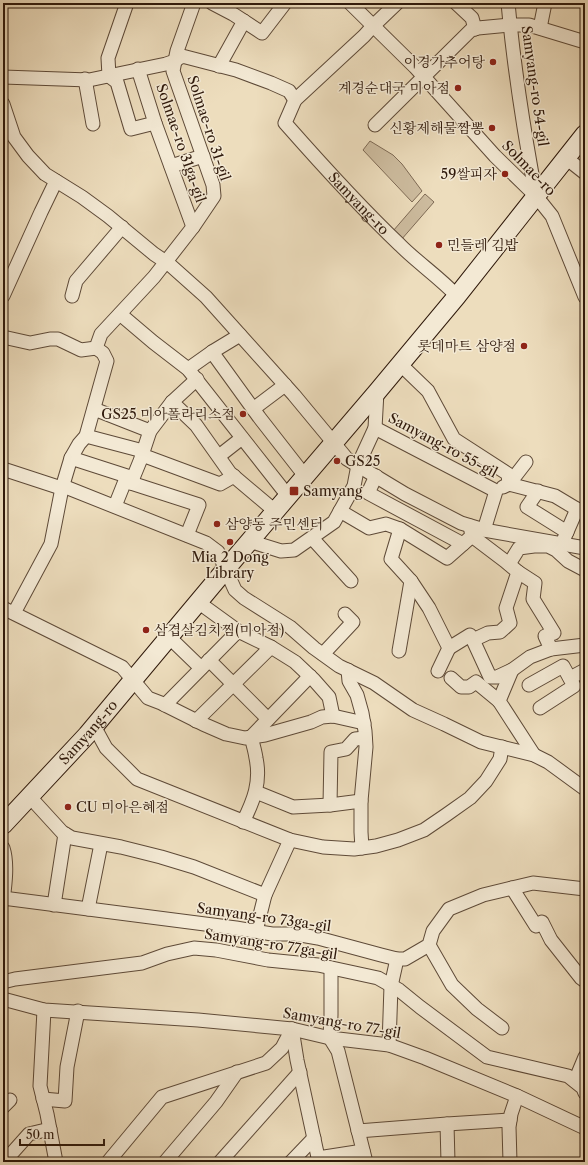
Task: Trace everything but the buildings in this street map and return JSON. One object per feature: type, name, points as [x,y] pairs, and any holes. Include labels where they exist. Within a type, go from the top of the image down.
[{"type":"main road","name":"Samyang-ro","points":[[3,826],[94,726],[377,392],[457,296],[585,134]]},
{"type":"street","points":[[127,3],[108,58],[109,76],[117,82],[132,129],[155,123]]},
{"type":"street","name":"Solmae-ro 31-gil","points":[[96,348],[101,334],[166,263],[214,196],[213,185],[174,71],[176,51],[194,3]]},
{"type":"street","points":[[212,3],[233,14],[262,33],[285,3]]},
{"type":"street","name":"Solmae-ro","points":[[350,3],[423,77],[495,156],[536,196],[552,216],[585,297]]},
{"type":"street","points":[[295,100],[397,3]]},
{"type":"street","points":[[456,3],[472,18],[475,29]]},
{"type":"street","name":"Samyang-ro 54-gil","points":[[508,3],[528,153],[536,196]]},
{"type":"street","points":[[540,28],[545,3]]},
{"type":"street","name":"Solmae-ro 31-gil","points":[[219,66],[244,21]]},
{"type":"street","points":[[375,125],[471,30],[510,25],[529,25],[585,42]]},
{"type":"street","name":"Solmae-ro 31-gil","points":[[175,61],[182,56],[236,70],[290,92],[295,100]]},
{"type":"street","points":[[3,77],[85,80],[175,61]]},
{"type":"street","name":"Solmae-ro 31ga-gil","points":[[138,69],[155,123],[193,227]]},
{"type":"street","points":[[85,80],[93,124]]},
{"type":"street","name":"Samyang-ro","points":[[295,100],[285,123],[330,173],[400,245],[443,281],[457,296]]},
{"type":"street","points":[[3,104],[14,137],[28,156],[45,174],[82,197],[122,227],[169,264],[206,297],[285,385],[347,458],[405,494],[461,523],[513,568],[535,583],[533,599],[554,633],[545,636],[551,649]]},
{"type":"street","points":[[171,166],[203,156]]},
{"type":"street","points":[[566,158],[585,173]]},
{"type":"street","points":[[3,296],[56,181]]},
{"type":"street","points":[[72,296],[76,281],[122,227]]},
{"type":"street","points":[[120,314],[188,369],[288,496]]},
{"type":"street","points":[[188,369],[240,335]]},
{"type":"street","points":[[3,337],[30,343],[58,339],[81,350],[96,348],[103,353],[107,361],[86,436],[79,444],[71,458],[62,488],[51,544],[9,611],[122,667],[148,698],[226,734],[245,738],[266,735],[311,722],[322,717],[333,716],[364,723]]},
{"type":"street","points":[[212,352],[253,409],[305,476]]},
{"type":"street","name":"Samyang-ro 55-gil","points":[[400,364],[428,391],[454,439],[508,474],[509,484]]},
{"type":"street","points":[[132,480],[150,431],[172,402],[197,379]]},
{"type":"street","points":[[253,409],[285,385]]},
{"type":"street","points":[[250,541],[281,550],[294,550],[334,522],[354,486],[358,465],[375,428],[377,392]]},
{"type":"street","points":[[172,402],[196,425],[230,473],[275,511]]},
{"type":"street","points":[[94,409],[150,431]]},
{"type":"street","name":"Samyang-ro 55-gil","points":[[375,428],[496,491]]},
{"type":"street","points":[[86,436],[142,453],[220,484],[234,476]]},
{"type":"street","points":[[219,456],[242,438]]},
{"type":"street","points":[[71,458],[199,505],[187,535]]},
{"type":"street","points":[[509,484],[526,462]]},
{"type":"street","points":[[3,469],[62,488],[68,488],[206,543],[218,552],[235,590],[244,598],[290,627],[339,666],[374,683],[413,710],[481,742],[534,755],[548,762],[585,789]]},
{"type":"street","points":[[376,476],[368,493],[472,534],[564,538]]},
{"type":"street","points":[[115,506],[126,481],[132,480]]},
{"type":"street","name":"Samyang-ro 55-gil","points":[[472,534],[496,491],[509,484],[555,496],[581,512],[564,538]]},
{"type":"street","points":[[538,491],[527,507],[564,538],[585,548]]},
{"type":"street","points":[[340,511],[369,528],[386,524],[400,529],[447,558],[472,534]]},
{"type":"street","points":[[400,529],[391,559],[410,581],[429,608],[449,648]]},
{"type":"street","points":[[312,538],[351,581]]},
{"type":"street","points":[[473,640],[488,633],[500,632],[510,623],[506,608],[513,568],[519,548],[548,546],[556,550],[568,561],[585,570]]},
{"type":"street","points":[[399,651],[410,581]]},
{"type":"street","points":[[198,602],[238,632],[271,647],[295,662],[329,697],[333,716]]},
{"type":"street","points":[[322,654],[352,622],[345,614]]},
{"type":"street","points":[[165,705],[238,632]]},
{"type":"street","points":[[438,671],[449,648],[470,635],[490,676],[496,677],[512,670],[530,657],[551,649],[585,645]]},
{"type":"street","points":[[169,636],[233,684],[268,719]]},
{"type":"street","points":[[196,721],[271,647]]},
{"type":"street","points":[[529,685],[563,666],[574,686],[540,708]]},
{"type":"street","points":[[348,670],[349,681],[357,695],[364,723],[366,747],[361,801],[362,848]]},
{"type":"street","points":[[499,701],[512,670]]},
{"type":"street","points":[[570,678],[585,670]]},
{"type":"street","points":[[251,737],[310,676]]},
{"type":"street","points":[[451,678],[461,687],[469,687],[476,682],[499,701],[534,755]]},
{"type":"street","points":[[94,726],[106,748],[137,778],[290,840],[324,847],[354,849],[376,846],[398,840],[424,830],[446,816],[470,798],[486,781],[500,759],[502,747]]},
{"type":"street","points":[[243,822],[252,804],[258,784],[257,758],[251,737]]},
{"type":"street","points":[[330,805],[331,752],[346,749],[355,739],[365,738]]},
{"type":"street","points":[[256,792],[293,807],[330,805],[361,801]]},
{"type":"street","points":[[30,797],[65,834],[72,838],[161,857],[187,865],[265,895]]},
{"type":"street","points":[[54,905],[65,834]]},
{"type":"street","points":[[256,931],[265,895],[290,840]]},
{"type":"street","points":[[88,909],[101,844]]},
{"type":"street","points":[[3,848],[5,863],[3,901]]},
{"type":"street","points":[[389,1045],[391,986],[397,959],[405,959],[429,945],[433,931],[449,909],[483,895],[533,883],[585,889]]},
{"type":"street","points":[[512,888],[536,926],[542,922],[551,940],[585,981]]},
{"type":"street","name":"Samyang-ro 73ga-gil","points":[[3,898],[272,934],[295,934],[318,938],[397,959]]},
{"type":"street","points":[[429,945],[452,985],[477,1009],[502,1028]]},
{"type":"street","name":"Samyang-ro 77ga-gil","points":[[3,982],[15,979],[142,963],[167,954],[194,948],[216,950],[268,960],[318,965],[378,978],[399,990],[487,1057],[568,1076],[583,1088],[585,1093]]},
{"type":"street","points":[[292,1029],[319,1160],[364,1157],[338,1051],[330,1038],[331,968]]},
{"type":"street","name":"Samyang-ro 77-gil","points":[[3,1000],[44,1010],[78,1011],[198,1020],[292,1029],[330,1038],[389,1045],[517,1096],[585,1128]]},
{"type":"street","points":[[44,1010],[40,1086],[56,1162]]},
{"type":"street","points":[[43,1099],[65,1101],[67,1067],[78,1011]]},
{"type":"street","points":[[108,1162],[162,1097],[266,1063],[282,1048],[292,1029]]},
{"type":"street","points":[[575,1081],[585,1057]]},
{"type":"street","points":[[165,1162],[216,1102],[237,1072]]},
{"type":"street","points":[[220,1162],[300,1072]]},
{"type":"street","points":[[510,1162],[509,1127],[517,1096]]},
{"type":"street","points":[[358,1131],[510,1120]]},
{"type":"street","points":[[446,1124],[448,1162]]},
{"type":"street","points":[[4,1162],[29,1134],[50,1129]]},
{"type":"street","points":[[291,1162],[314,1138]]},
{"type":"shaded area","points":[[370,141],[393,155],[402,164],[422,191],[412,202],[363,150]]},
{"type":"shaded area","points":[[425,194],[434,202],[401,240],[393,231]]},
{"type":"place","name":"이경가추어탕","points":[[493,62]]},
{"type":"place","name":"계경순대국 미아점","points":[[458,88]]},
{"type":"place","name":"신황제해물짬뽕","points":[[492,128]]},
{"type":"place","name":"59쌀피자","points":[[505,174]]},
{"type":"place","name":"민들레 김밥","points":[[439,245]]},
{"type":"place","name":"롯데마트 삼양점","points":[[524,346]]},
{"type":"place","name":"GS25 미아폴라리스점","points":[[243,414]]},
{"type":"place","name":"GS25","points":[[337,461]]},
{"type":"place","name":"Samyang","points":[[294,491]]},
{"type":"place","name":"삼양동 주민센터","points":[[217,524]]},
{"type":"place","name":"Mia 2 Dong Library","points":[[230,542]]},
{"type":"place","name":"삼겹살김치찜(미아점)","points":[[146,630]]},
{"type":"place","name":"CU 미아은혜점","points":[[68,807]]}]
